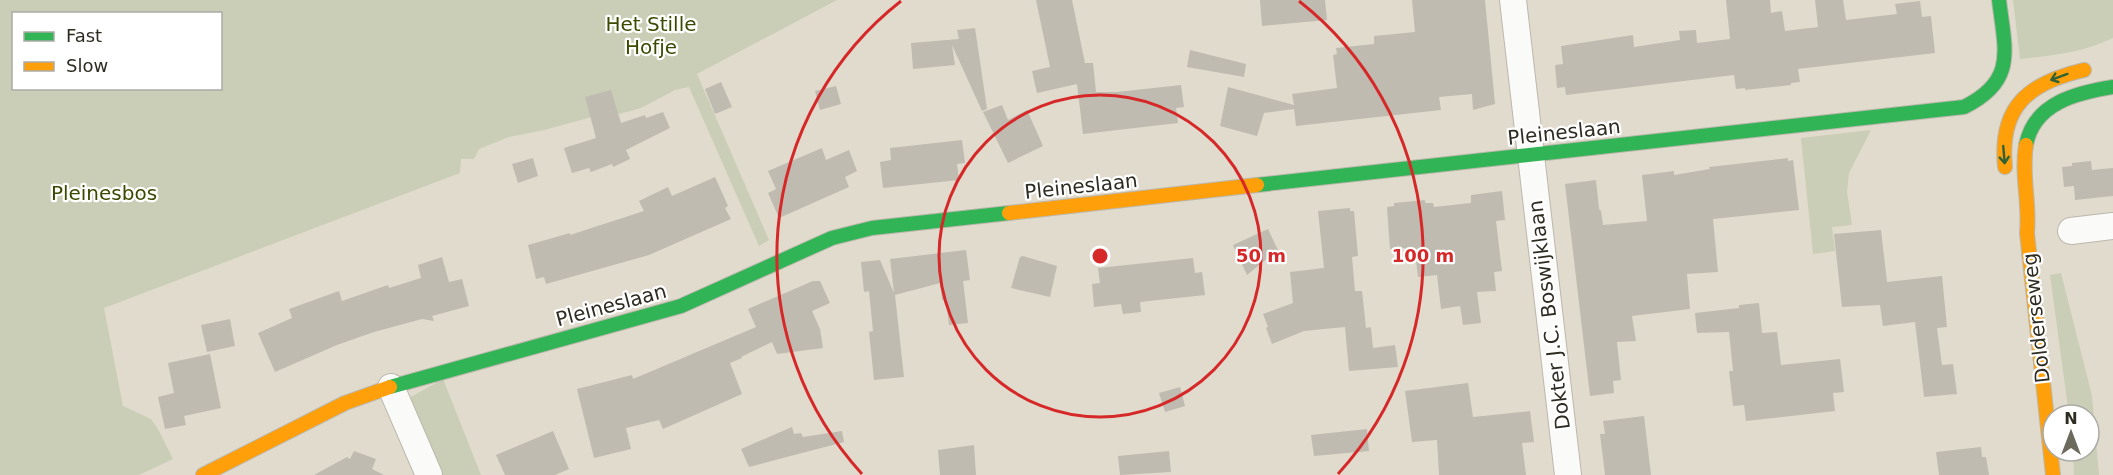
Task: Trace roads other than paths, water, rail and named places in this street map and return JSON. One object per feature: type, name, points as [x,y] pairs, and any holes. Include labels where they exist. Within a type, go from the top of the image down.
[{"type":"street","name":"Dokter J.C. Boswijklaan","points":[[1513,0],[1529,155],[1568,475]]},
{"type":"street","points":[[1999,0],[2005,64],[1996,82],[2029,108]]},
{"type":"street","points":[[2029,108],[2032,89],[2053,78],[2095,68]]},
{"type":"street","name":"Pleineslaan","points":[[203,475],[345,403],[391,387],[681,306],[832,238],[872,228],[1953,109],[1979,101],[1996,82]]},
{"type":"street","points":[[2009,186],[2003,155],[2003,141],[2009,118],[2029,108],[2076,94],[2113,87]]},
{"type":"street","name":"Dolderseweg","points":[[2029,108],[2030,130],[2024,152],[2029,209],[2027,233],[2053,475]]},
{"type":"street","name":"Dolderseweg","points":[[2014,209],[2027,233]]},
{"type":"street","points":[[2071,231],[2113,226]]},
{"type":"street","points":[[391,387],[429,475]]},
{"type":"park label","name":"Het Stille Hofje","points":[[651,36]]},
{"type":"park label","name":"Pleinesbos","points":[[104,193]]}]
